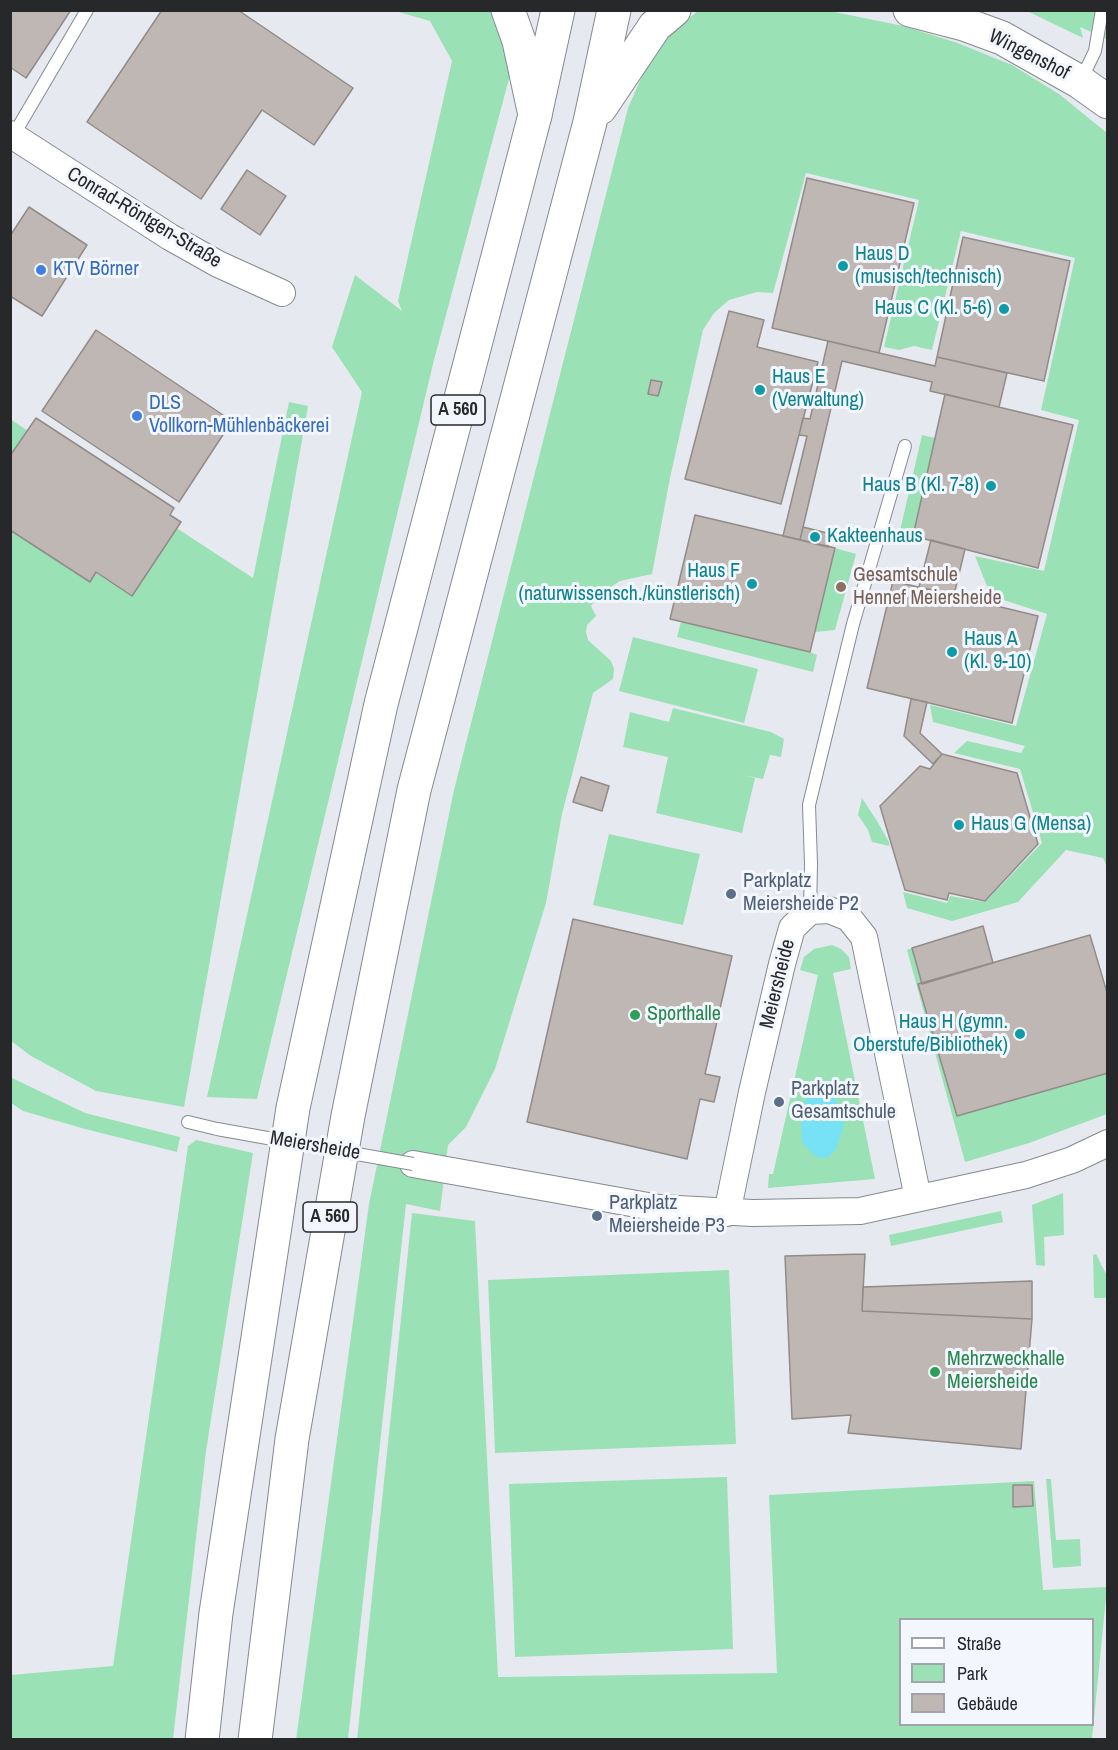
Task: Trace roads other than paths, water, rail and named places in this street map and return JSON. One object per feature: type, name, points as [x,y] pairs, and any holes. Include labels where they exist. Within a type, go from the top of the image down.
[{"type":"main road","points":[[508,10],[519,41],[535,115]]},
{"type":"main road","name":"A 560","points":[[202,1740],[216,1613],[293,1108],[381,704],[535,115],[558,10]]},
{"type":"main road","name":"A 560","points":[[255,1740],[292,1439],[348,1116],[414,790],[590,122],[614,10]]},
{"type":"main road","points":[[590,122],[655,26],[674,10]]},
{"type":"main road","name":"Wingenshof","points":[[910,10],[964,24],[1002,38],[1080,82],[1107,102]]},
{"type":"street","name":"Conrad-Röntgen-Straße","points":[[12,135],[170,237],[218,264],[282,293]]},
{"type":"street","points":[[810,911],[829,910],[849,918],[864,938],[918,1198]]},
{"type":"street","name":"Meiersheide","points":[[727,1213],[782,964],[792,928],[810,911]]},
{"type":"street","name":"Meiersheide","points":[[413,1164],[659,1208],[727,1213],[860,1211],[1026,1175],[1072,1160],[1107,1143]]},
{"type":"lane","points":[[12,135],[87,10]]},
{"type":"lane","points":[[1080,82],[1095,51],[1102,10]]},
{"type":"lane","points":[[810,911],[811,864],[808,805],[853,624],[905,446]]},
{"type":"lane","name":"Meiersheide","points":[[188,1122],[413,1164]]},
{"type":"water","points":[[822,1087],[836,1100],[844,1124],[836,1149],[828,1158],[816,1157],[802,1142],[801,1122],[805,1102],[811,1090]]},
{"type":"place","name":"Haus D (musisch/technisch)","points":[[843,266]]},
{"type":"place","name":"KTV Börner","points":[[41,270]]},
{"type":"place","name":"Haus C (Kl. 5-6)","points":[[1004,309]]},
{"type":"place","name":"Haus E (Verwaltung)","points":[[760,390]]},
{"type":"place","name":"DLS Vollkorn-Mühlenbäckerei","points":[[137,416]]},
{"type":"place","name":"Haus B (Kl. 7-8)","points":[[991,486]]},
{"type":"place","name":"Kakteenhaus","points":[[815,537]]},
{"type":"place","name":"Haus F (naturwissensch./künstlerisch)","points":[[752,584]]},
{"type":"place","name":"Gesamtschule Hennef Meiersheide","points":[[841,587]]},
{"type":"place","name":"Haus A (Kl. 9-10)","points":[[952,652]]},
{"type":"place","name":"Haus G (Mensa)","points":[[959,825]]},
{"type":"place","name":"Parkplatz Meiersheide P2","points":[[731,894]]},
{"type":"place","name":"Sporthalle","points":[[635,1015]]},
{"type":"place","name":"Haus H (gymn. Oberstufe/Bibliothek)","points":[[1020,1034]]},
{"type":"place","name":"Parkplatz Gesamtschule","points":[[779,1102]]},
{"type":"place","name":"Parkplatz Meiersheide P3","points":[[597,1216]]},
{"type":"place","name":"Mehrzweckhalle Meiersheide","points":[[935,1372]]}]
